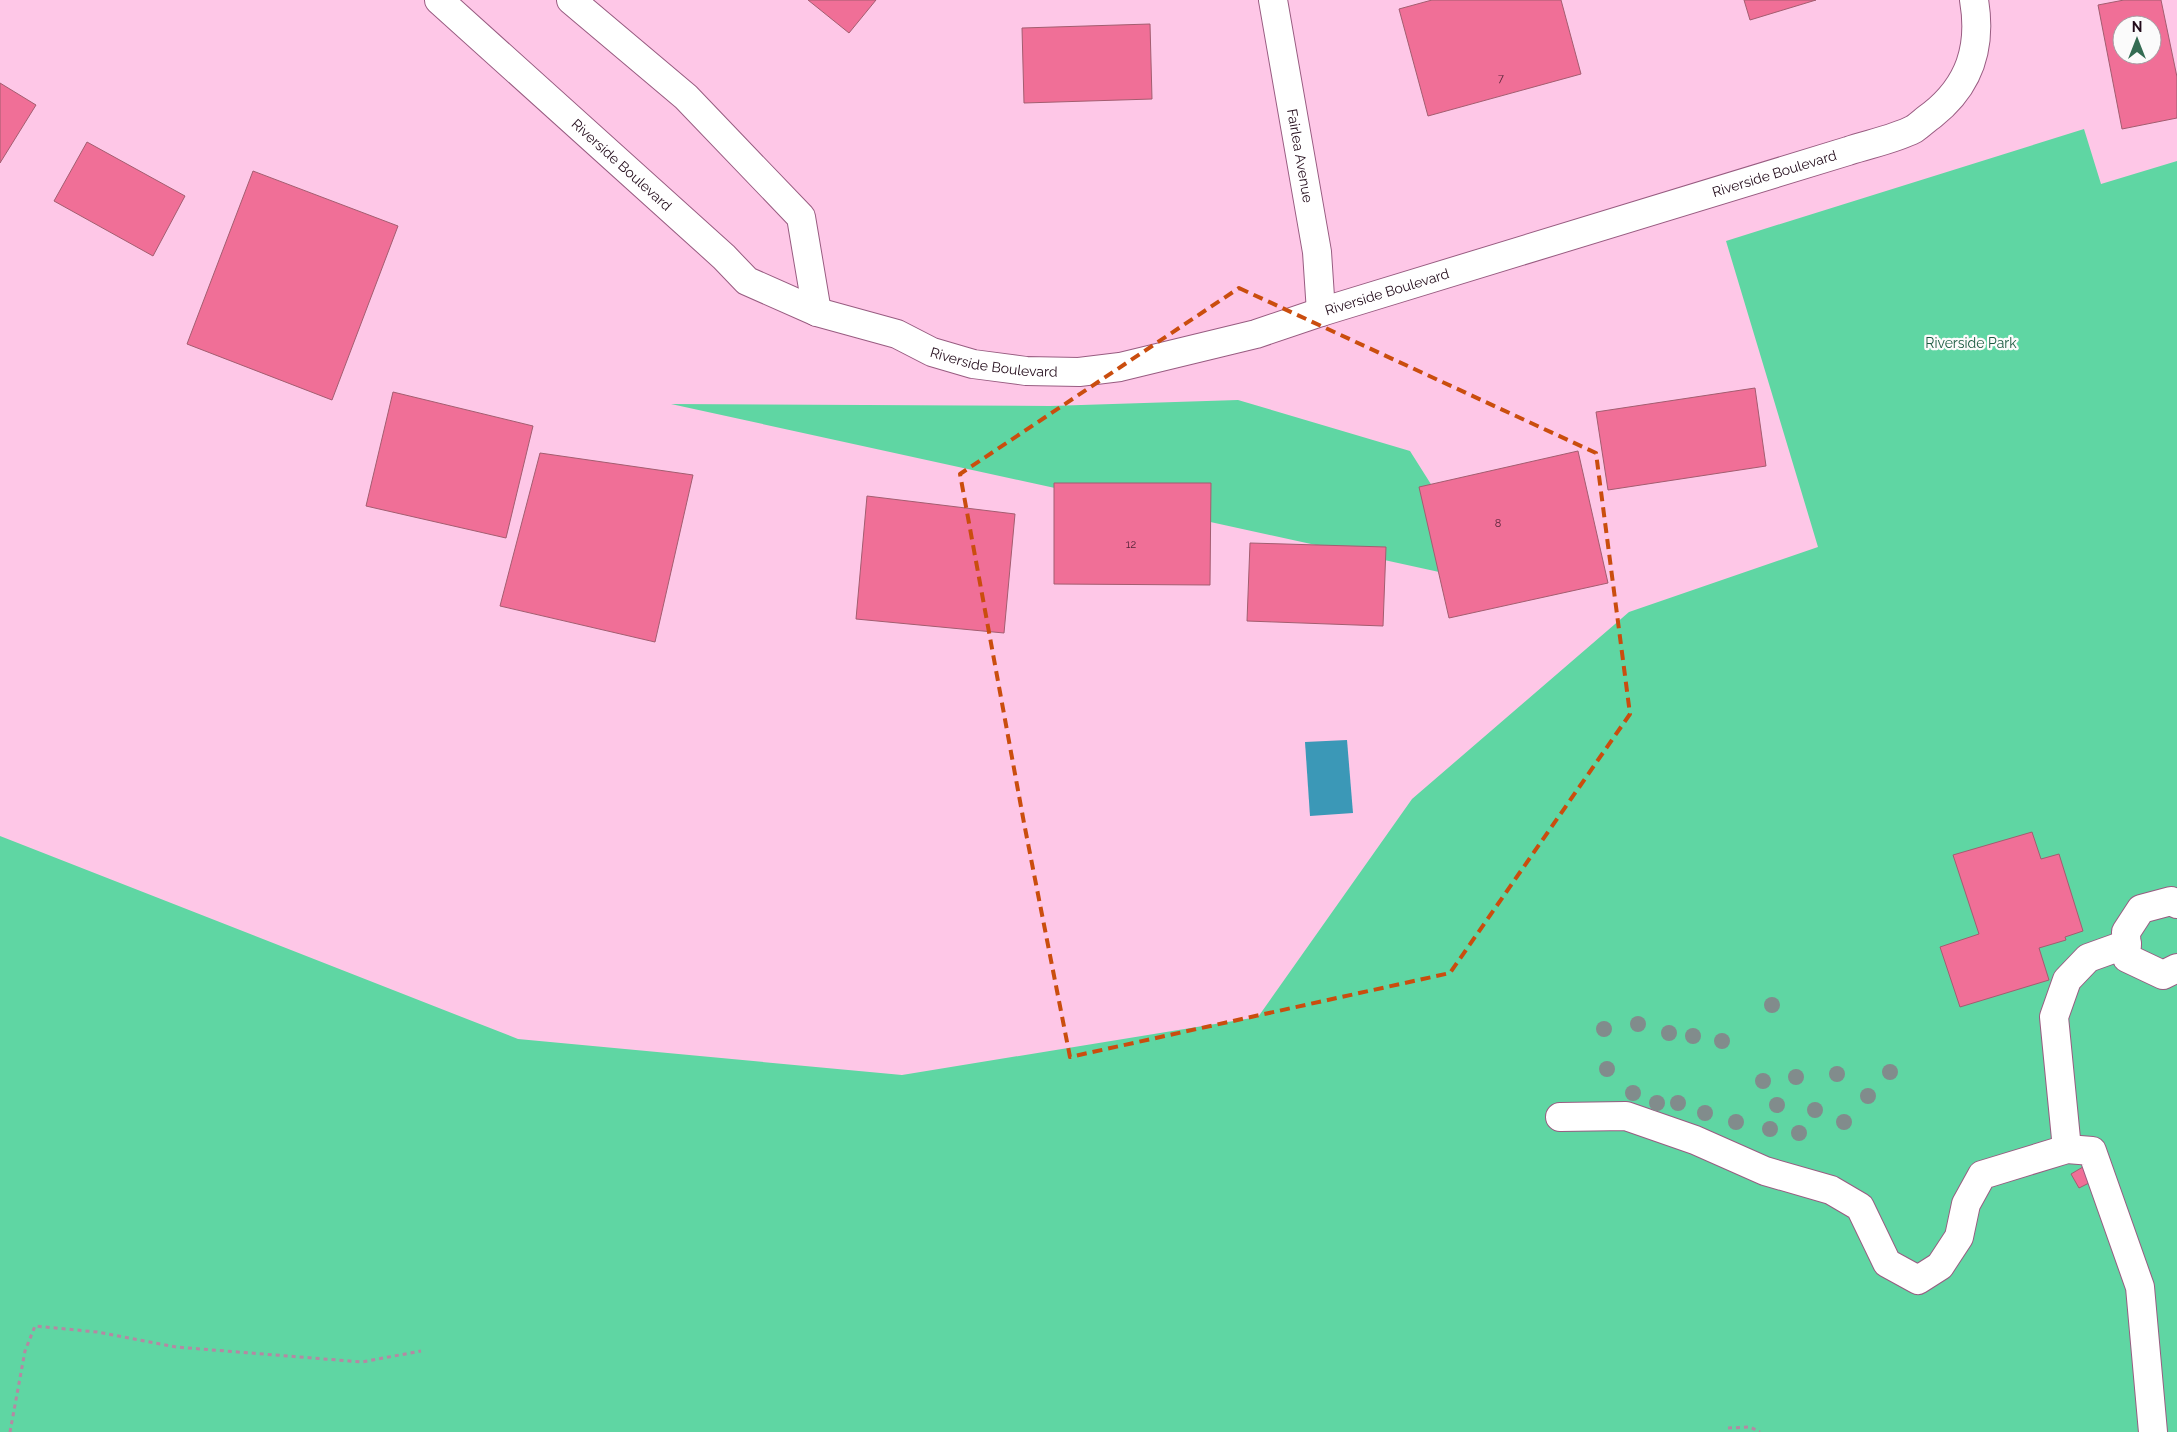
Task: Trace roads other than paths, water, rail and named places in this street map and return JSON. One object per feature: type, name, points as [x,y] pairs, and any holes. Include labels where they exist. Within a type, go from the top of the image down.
[{"type":"street","name":"Riverside Boulevard","points":[[439,0],[724,257],[747,281],[817,312],[897,334],[932,352],[973,364],[1026,371],[1079,372],[1120,367],[1256,334],[1321,312],[1848,151],[1914,129],[1944,106],[1957,90],[1967,73],[1974,54],[1977,30],[1974,0]]},
{"type":"street","points":[[571,0],[686,98],[801,217],[817,312]]},
{"type":"street","name":"Fairlea Avenue","points":[[1273,0],[1317,252],[1321,312]]},
{"type":"street","points":[[2177,904],[2171,901],[2140,909],[2126,932],[2127,958],[2163,975],[2177,968]]},
{"type":"street","points":[[2067,1149],[2054,1017],[2067,980],[2088,958],[2127,944]]},
{"type":"street","points":[[1560,1117],[1626,1116],[1695,1140],[1765,1171],[1831,1190],[1860,1207],[1887,1263],[1918,1280],[1940,1266],[1959,1237],[1966,1204],[1982,1175],[2067,1149],[2092,1151],[2140,1287],[2153,1432]]},
{"type":"water","points":[[1347,740],[1353,813],[1310,816],[1305,742]]},
{"type":"park label","name":"Riverside Park","points":[[1971,343]]}]
